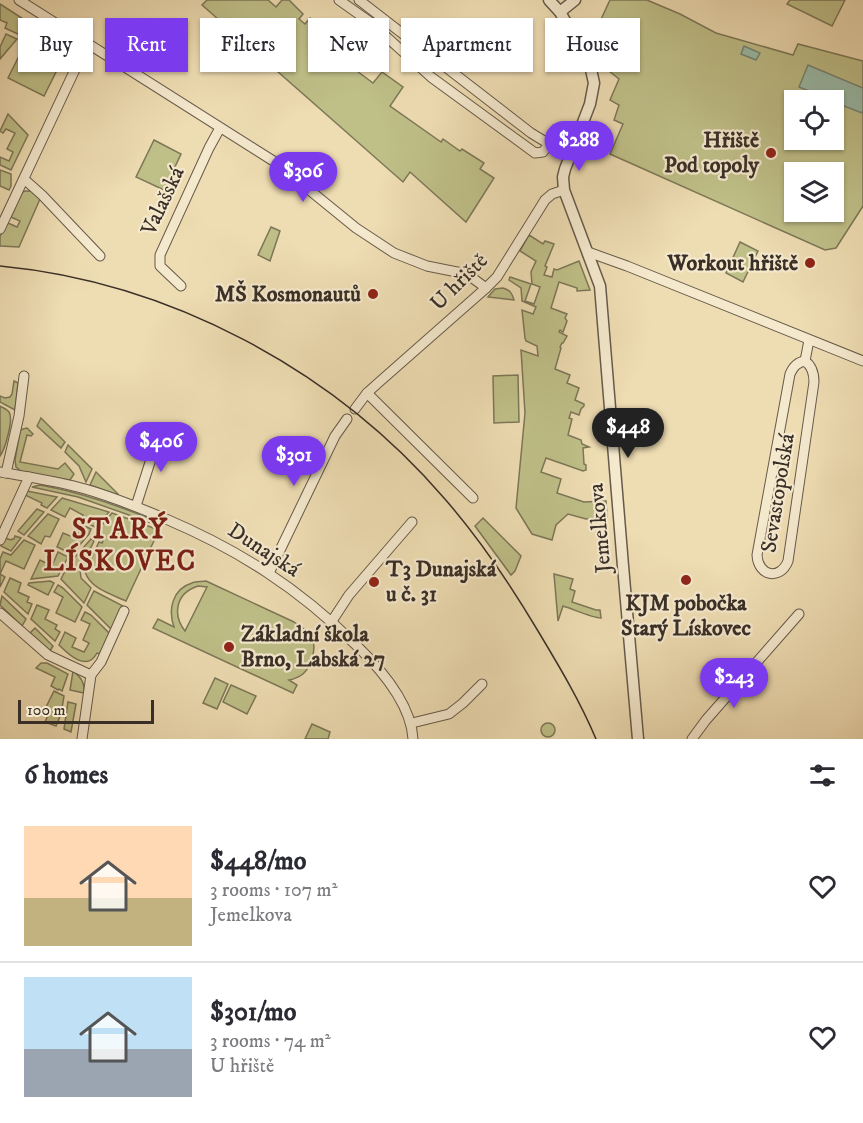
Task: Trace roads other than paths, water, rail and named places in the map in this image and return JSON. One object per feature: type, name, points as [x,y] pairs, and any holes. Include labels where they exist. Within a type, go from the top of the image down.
[{"type":"street","points":[[19,0],[47,18]]},
{"type":"street","points":[[339,0],[370,22],[431,77],[536,153],[543,152],[549,144]]},
{"type":"street","points":[[359,0],[521,126],[549,144],[573,146]]},
{"type":"street","name":"Jemelkova","points":[[549,0],[560,12],[590,65],[594,83],[590,104],[563,177],[564,190],[600,286],[638,739]]},
{"type":"street","points":[[560,12],[575,0]]},
{"type":"street","points":[[93,48],[275,162],[356,228],[394,253],[427,266],[467,274],[486,288]]},
{"type":"street","points":[[0,229],[74,72]]},
{"type":"street","name":"Valašská","points":[[181,286],[160,266],[160,255],[220,128]]},
{"type":"street","points":[[24,179],[100,256]]},
{"type":"street","name":"U hřiště","points":[[355,409],[367,393],[486,288],[496,277],[545,200],[552,194],[564,190]]},
{"type":"street","points":[[588,252],[863,361]]},
{"type":"street","name":"Sevastopolská","points":[[805,362],[809,340]]},
{"type":"street","name":"Sevastopolská","points":[[805,362],[813,370],[814,382],[788,561],[780,572],[769,573],[760,567],[757,555],[790,374],[795,365],[805,362]]},
{"type":"street","name":"Dunajská","points":[[24,376],[19,416],[3,472],[85,489],[136,506],[197,532],[269,573],[332,621],[374,662],[397,694],[412,723],[413,739]]},
{"type":"street","points":[[367,393],[473,498]]},
{"type":"street","points":[[269,573],[334,436],[347,419]]},
{"type":"street","points":[[136,506],[160,431]]},
{"type":"street","points":[[0,540],[29,477]]},
{"type":"street","points":[[332,621],[351,592],[412,522]]},
{"type":"street","points":[[82,739],[92,675],[101,662],[124,611]]},
{"type":"street","points":[[0,613],[48,655],[92,675]]},
{"type":"street","points":[[692,739],[799,614]]},
{"type":"street","points":[[412,723],[448,714],[482,684]]},
{"type":"tram line","points":[[0,266],[63,275],[125,291],[185,312],[244,340],[299,372],[352,410],[400,452],[444,498],[494,562],[554,657],[596,739]]},
{"type":"place","name":"Hřiště Pod topoly","points":[[771,153]]},
{"type":"place","name":"Workout hřiště","points":[[810,263]]},
{"type":"place","name":"MŠ Kosmonautů","points":[[373,294]]},
{"type":"place","name":"KJM pobočka Starý Lískovec","points":[[686,580]]},
{"type":"place","name":"T3 Dunajská u č. 31","points":[[374,582]]},
{"type":"place","name":"Základní škola Brno, Labská 27","points":[[229,647]]},
{"type":"district","name":"STARÝ LÍSKOVEC","points":[[120,545]]}]
